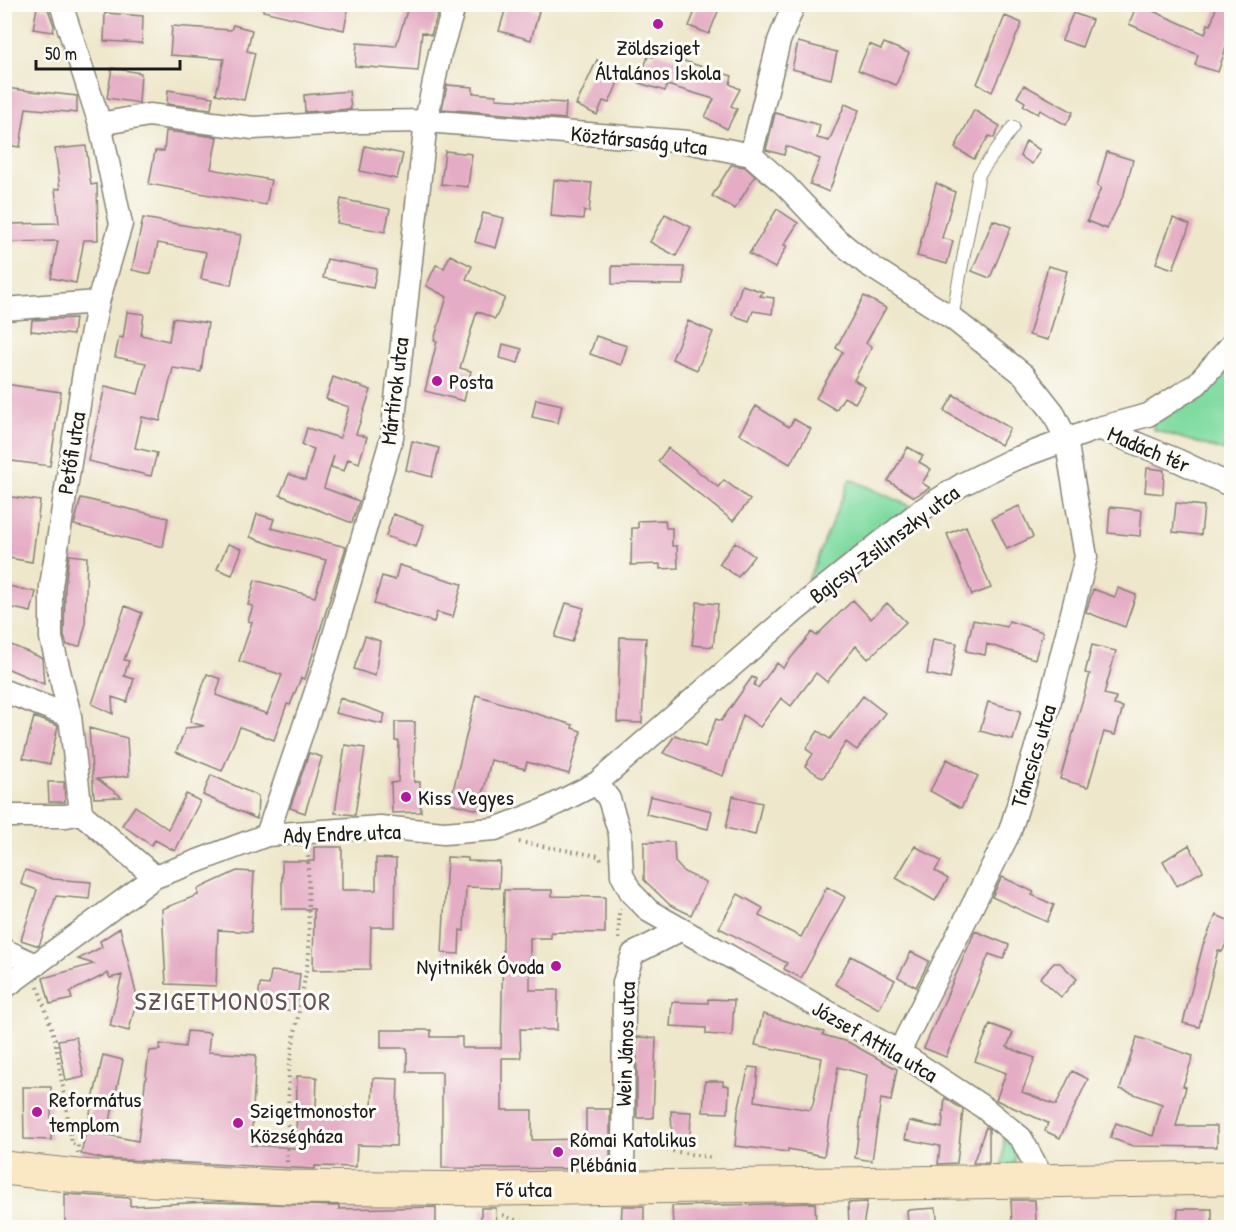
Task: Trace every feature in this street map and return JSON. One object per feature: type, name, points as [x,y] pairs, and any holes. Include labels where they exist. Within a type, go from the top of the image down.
[{"type":"main road","name":"Fő utca","points":[[4,1168],[77,1176],[286,1187],[623,1188],[1232,1178]]},
{"type":"street","name":"Mártírok utca","points":[[267,835],[328,656],[392,437],[426,121],[440,53],[455,4]]},
{"type":"street","points":[[751,155],[779,41],[794,4]]},
{"type":"street","name":"Petőfi utca","points":[[67,6],[100,124],[121,224],[98,303],[85,366],[51,586],[51,638],[70,716],[81,813]]},
{"type":"street","name":"Köztársaság utca","points":[[100,124],[149,115],[253,128],[426,121],[688,142],[751,155],[784,184],[851,251],[951,318],[1024,375],[1053,412],[1066,439]]},
{"type":"street","points":[[4,309],[98,303]]},
{"type":"street","name":"Bajcsy-Zsilinszky utca","points":[[597,783],[795,611],[920,511],[963,484],[1012,460],[1099,428],[1148,415],[1204,377],[1232,344]]},
{"type":"street","name":"Madách tér","points":[[1099,428],[1232,486]]},
{"type":"street","name":"Táncsics utca","points":[[899,1052],[1010,831],[1048,709],[1086,557],[1066,439]]},
{"type":"street","points":[[4,691],[70,716]]},
{"type":"street","name":"Ady Endre utca","points":[[4,988],[155,877],[267,835],[308,834],[380,827],[444,833],[495,829],[544,810],[597,783]]},
{"type":"street","name":"József Attila utca","points":[[597,783],[609,799],[620,834],[622,875],[631,892],[649,911],[899,1052],[983,1107],[1021,1138],[1044,1181]]},
{"type":"street","points":[[4,816],[66,816],[81,813],[155,877]]},
{"type":"street","name":"Wein János utca","points":[[623,1188],[624,982],[633,954],[680,930]]},
{"type":"street","points":[[4,950],[36,965]]},
{"type":"lane","points":[[951,318],[979,174],[1013,127]]},
{"type":"path","points":[[495,829],[511,841],[599,856],[604,866]]},
{"type":"path","points":[[286,1187],[289,1066],[309,955],[308,834]]},
{"type":"path","points":[[36,965],[36,981],[55,1039],[72,1144],[78,1145],[77,1176]]},
{"type":"green space","points":[[1231,370],[1231,453],[1154,430],[1152,422],[1204,392]]},
{"type":"green space","points":[[850,479],[914,508],[800,600]]},
{"type":"green space","points":[[1004,1138],[1013,1148],[1016,1158],[1012,1167],[1002,1170]]},
{"type":"building","points":[[263,4],[327,4],[348,10],[344,30],[263,11]]},
{"type":"building","points":[[409,4],[437,4],[436,9],[439,10],[431,35],[422,32],[418,71],[355,66],[357,43],[396,46]]},
{"type":"building","points":[[507,4],[539,11],[531,40],[499,31]]},
{"type":"building","points":[[698,4],[721,4],[709,34],[689,26]]},
{"type":"building","points":[[1137,4],[1205,34],[1208,24],[1211,25],[1217,4],[1232,4],[1232,29],[1218,72],[1195,65],[1198,55],[1129,24]]},
{"type":"building","points":[[37,7],[48,9],[54,26],[53,32],[33,29]]},
{"type":"building","points":[[105,13],[143,16],[142,43],[104,41]]},
{"type":"building","points":[[1073,13],[1092,20],[1082,47],[1062,40]]},
{"type":"building","points":[[1005,16],[1022,23],[992,92],[977,84]]},
{"type":"building","points":[[233,25],[252,30],[247,51],[255,53],[244,100],[216,94],[224,59],[170,55],[172,26],[231,30]]},
{"type":"building","points":[[798,42],[837,52],[831,79],[792,69]]},
{"type":"building","points":[[884,43],[909,53],[896,85],[858,70],[869,44],[881,49]]},
{"type":"building","points":[[655,52],[732,76],[730,84],[740,89],[731,106],[737,109],[727,129],[705,117],[714,99],[667,85],[665,91],[639,83],[648,56],[653,57]]},
{"type":"building","points":[[597,60],[623,71],[609,103],[603,101],[597,115],[576,105]]},
{"type":"building","points":[[112,68],[141,73],[139,103],[107,98]]},
{"type":"building","points":[[447,85],[473,87],[473,93],[496,95],[496,99],[566,103],[565,119],[442,109]]},
{"type":"building","points":[[1024,85],[1073,112],[1066,125],[1040,110],[1038,114],[1023,106],[1025,102],[1017,97]]},
{"type":"building","points":[[4,88],[77,96],[77,113],[26,108],[20,147],[4,145]]},
{"type":"building","points":[[168,90],[213,97],[211,109],[167,104]]},
{"type":"building","points":[[349,91],[351,109],[305,112],[304,95]]},
{"type":"building","points":[[845,104],[859,110],[829,192],[810,184],[820,159],[786,146],[784,155],[766,150],[775,113],[820,125],[817,138],[829,141]]},
{"type":"building","points":[[974,110],[1000,126],[994,138],[989,136],[974,159],[955,148]]},
{"type":"building","points":[[166,131],[217,137],[211,169],[271,180],[266,205],[149,184],[155,151],[164,151]]},
{"type":"building","points":[[1026,141],[1040,150],[1032,164],[1020,156]]},
{"type":"building","points":[[86,146],[91,185],[97,184],[98,240],[84,240],[76,283],[51,278],[58,241],[7,242],[7,224],[59,223],[55,189],[60,189],[55,149]]},
{"type":"building","points":[[365,146],[403,154],[397,179],[360,171]]},
{"type":"building","points":[[445,151],[472,154],[468,187],[441,184]]},
{"type":"building","points":[[1107,152],[1133,160],[1124,194],[1107,229],[1087,221],[1101,188],[1097,186]]},
{"type":"building","points":[[731,165],[745,167],[755,176],[735,209],[712,196]]},
{"type":"building","points":[[554,180],[592,183],[589,212],[584,211],[583,219],[551,216]]},
{"type":"building","points":[[936,183],[955,192],[942,238],[953,241],[947,264],[917,256]]},
{"type":"building","points":[[341,199],[390,209],[385,232],[337,223]]},
{"type":"building","points":[[777,209],[798,223],[784,245],[787,246],[775,268],[749,254]]},
{"type":"building","points":[[483,213],[504,218],[496,248],[475,242]]},
{"type":"building","points":[[665,214],[691,227],[676,256],[650,242]]},
{"type":"building","points":[[143,218],[241,235],[231,285],[201,279],[206,252],[158,243],[151,274],[132,270]]},
{"type":"building","points":[[1173,218],[1190,225],[1173,269],[1156,263]]},
{"type":"building","points":[[993,220],[1011,227],[990,278],[972,271]]},
{"type":"building","points":[[450,255],[472,266],[466,279],[505,298],[495,319],[477,311],[460,368],[471,371],[464,401],[425,391],[437,341],[434,340],[447,297],[426,286],[436,265],[444,268]]},
{"type":"building","points":[[327,259],[377,269],[373,288],[323,278]]},
{"type":"building","points":[[612,266],[684,267],[684,285],[612,284]]},
{"type":"building","points":[[1048,266],[1067,271],[1048,340],[1029,335]]},
{"type":"building","points":[[742,285],[763,292],[760,296],[774,298],[772,314],[753,311],[749,321],[732,315]]},
{"type":"building","points":[[864,296],[886,308],[866,343],[872,347],[854,380],[865,387],[855,403],[844,397],[836,410],[816,398],[843,352],[836,348]]},
{"type":"building","points":[[127,312],[144,314],[141,335],[169,341],[173,318],[208,323],[201,372],[173,368],[160,421],[142,417],[135,448],[157,453],[151,476],[88,461],[105,386],[138,394],[146,363],[115,357],[119,337],[123,338]]},
{"type":"building","points":[[75,318],[73,335],[31,331],[32,320]]},
{"type":"building","points":[[688,321],[713,332],[697,370],[672,359]]},
{"type":"building","points":[[596,336],[627,346],[621,365],[590,354]]},
{"type":"building","points":[[503,344],[522,349],[518,363],[500,358]]},
{"type":"building","points":[[333,377],[371,390],[356,434],[367,437],[359,463],[348,459],[344,471],[331,467],[334,455],[324,488],[359,501],[352,523],[280,495],[289,474],[305,480],[314,449],[302,445],[307,428],[340,438],[349,407],[326,399]]},
{"type":"building","points":[[4,384],[61,392],[50,466],[4,460]]},
{"type":"building","points":[[954,395],[1010,428],[1001,445],[944,411]]},
{"type":"building","points":[[536,399],[562,405],[558,423],[532,417]]},
{"type":"building","points":[[756,406],[789,427],[794,419],[811,429],[790,464],[739,434]]},
{"type":"building","points":[[412,441],[439,448],[432,477],[406,470]]},
{"type":"building","points":[[908,447],[923,456],[919,462],[931,469],[922,483],[930,488],[914,497],[888,481]]},
{"type":"building","points":[[668,448],[718,487],[724,480],[750,500],[733,521],[658,461]]},
{"type":"building","points":[[1147,468],[1164,470],[1163,494],[1145,492]]},
{"type":"building","points":[[4,496],[40,501],[32,562],[4,557]]},
{"type":"building","points":[[81,498],[168,518],[163,547],[74,525]]},
{"type":"building","points":[[1176,503],[1204,506],[1201,535],[1173,532]]},
{"type":"building","points":[[1019,506],[1033,537],[1007,549],[992,518]]},
{"type":"building","points":[[1110,507],[1142,510],[1140,536],[1108,533]]},
{"type":"building","points":[[257,514],[274,519],[271,528],[346,547],[305,679],[301,678],[290,705],[287,704],[274,740],[240,727],[222,771],[176,752],[186,728],[204,726],[190,722],[207,674],[221,679],[216,695],[267,714],[282,675],[239,661],[252,622],[248,621],[253,606],[248,605],[255,580],[315,597],[326,560],[250,537]]},
{"type":"building","points":[[393,514],[424,525],[416,547],[386,536]]},
{"type":"building","points":[[665,520],[666,528],[672,528],[672,546],[677,546],[678,568],[660,569],[660,564],[631,565],[632,528],[638,528],[638,521]]},
{"type":"building","points":[[966,526],[991,588],[972,595],[947,534]]},
{"type":"building","points":[[735,542],[754,556],[738,577],[719,564]]},
{"type":"building","points":[[228,544],[242,549],[232,575],[217,569]]},
{"type":"building","points":[[69,555],[87,557],[85,627],[80,646],[67,645],[64,636],[65,586]]},
{"type":"building","points":[[399,565],[462,584],[453,617],[437,612],[434,622],[374,604],[382,576],[395,580]]},
{"type":"building","points":[[4,585],[36,592],[31,612],[4,606]]},
{"type":"building","points":[[1118,588],[1136,595],[1125,627],[1086,612],[1093,589],[1115,597]]},
{"type":"building","points":[[853,600],[871,619],[887,603],[906,622],[868,659],[856,646],[827,682],[816,673],[791,706],[781,698],[760,727],[743,715],[723,776],[663,753],[675,735],[705,747],[716,719],[721,721],[752,677],[756,679],[754,685],[758,688],[777,663],[783,668],[812,632],[816,636]]},
{"type":"building","points":[[697,602],[718,604],[713,647],[692,645]]},
{"type":"building","points":[[566,603],[584,608],[572,642],[555,637]]},
{"type":"building","points":[[125,606],[142,613],[124,660],[129,661],[124,676],[134,679],[127,702],[112,697],[113,714],[92,704]]},
{"type":"building","points":[[973,620],[1007,627],[1009,621],[1043,632],[1035,659],[987,644],[985,655],[966,651]]},
{"type":"building","points":[[365,636],[380,641],[375,676],[354,669]]},
{"type":"building","points":[[620,637],[646,638],[642,723],[617,722]]},
{"type":"building","points":[[933,639],[957,643],[950,679],[927,674]]},
{"type":"building","points":[[4,642],[42,658],[44,684],[4,667]]},
{"type":"building","points":[[1092,645],[1116,651],[1104,694],[1116,697],[1114,705],[1123,707],[1115,735],[1104,732],[1088,787],[1060,779],[1090,674],[1085,673]]},
{"type":"building","points":[[476,695],[573,725],[572,728],[581,731],[569,774],[527,762],[525,769],[491,760],[479,810],[450,803]]},
{"type":"building","points":[[863,696],[885,713],[857,750],[846,742],[823,778],[805,766],[813,754],[806,749],[818,731],[830,739]]},
{"type":"building","points":[[340,698],[385,714],[382,724],[335,713]]},
{"type":"building","points":[[988,702],[1021,711],[1013,740],[980,731]]},
{"type":"building","points":[[34,717],[58,726],[50,764],[23,758]]},
{"type":"building","points":[[395,722],[415,722],[414,782],[420,782],[421,812],[392,813],[391,783],[398,782],[399,741],[395,741]]},
{"type":"building","points":[[89,728],[127,738],[129,776],[97,779],[122,797],[94,798]]},
{"type":"building","points":[[345,745],[365,748],[355,815],[335,813]]},
{"type":"building","points":[[309,753],[322,757],[305,813],[290,808]]},
{"type":"building","points":[[947,759],[978,776],[961,808],[930,791]]},
{"type":"building","points":[[211,775],[258,796],[257,819],[203,795]]},
{"type":"building","points":[[48,782],[64,782],[65,802],[49,802]]},
{"type":"building","points":[[186,794],[200,801],[175,851],[155,840],[151,845],[122,825],[135,806],[168,829]]},
{"type":"building","points":[[650,796],[712,811],[708,829],[646,814]]},
{"type":"building","points":[[733,796],[762,803],[755,835],[726,828]]},
{"type":"building","points":[[644,842],[674,842],[675,862],[684,872],[706,882],[691,915],[670,905],[644,880]]},
{"type":"building","points":[[1189,845],[1203,871],[1177,886],[1163,861]]},
{"type":"building","points":[[915,846],[941,861],[935,871],[948,879],[935,901],[896,878]]},
{"type":"building","points":[[314,847],[342,847],[342,890],[376,890],[376,858],[396,859],[395,927],[371,927],[370,969],[313,970],[314,909],[282,909],[282,861],[314,861]]},
{"type":"building","points":[[447,857],[468,858],[468,861],[500,862],[499,888],[466,887],[464,931],[460,930],[459,954],[442,953]]},
{"type":"building","points":[[25,870],[53,879],[91,882],[89,899],[56,896],[39,946],[21,940],[37,890],[21,884]]},
{"type":"building","points":[[237,871],[254,872],[251,932],[218,930],[216,986],[166,984],[162,909],[198,895],[198,889]]},
{"type":"building","points":[[1002,877],[1034,892],[1032,895],[1054,905],[1047,922],[992,897]]},
{"type":"building","points":[[827,887],[845,897],[801,978],[784,969],[787,963],[719,928],[738,894],[763,908],[759,916],[801,937]]},
{"type":"building","points":[[504,890],[552,890],[552,896],[605,897],[605,933],[551,932],[551,938],[530,938],[530,990],[558,990],[557,1030],[520,1029],[521,1058],[502,1058],[502,1110],[532,1110],[532,1140],[586,1139],[586,1109],[610,1109],[610,1169],[442,1168],[442,1072],[407,1072],[407,1048],[381,1048],[381,1030],[431,1030],[431,1037],[462,1037],[462,1048],[501,1048]]},
{"type":"building","points":[[1216,915],[1232,922],[1232,931],[1222,952],[1218,950],[1199,1027],[1183,1023],[1203,945]]},
{"type":"building","points":[[120,928],[137,997],[129,1031],[110,1026],[122,975],[110,978],[108,973],[70,992],[72,999],[50,1004],[43,978],[94,964],[78,959],[102,947],[100,941]]},
{"type":"building","points":[[975,931],[1009,945],[1003,959],[989,954],[946,1057],[924,1048]]},
{"type":"building","points":[[911,952],[929,961],[916,987],[898,977]]},
{"type":"building","points":[[851,956],[895,980],[879,1009],[835,984]]},
{"type":"building","points":[[1054,963],[1060,963],[1077,979],[1061,997],[1040,978]]},
{"type":"building","points":[[271,971],[300,974],[296,1011],[257,1007],[260,984],[269,985]]},
{"type":"building","points":[[708,999],[734,1000],[732,1036],[706,1034],[706,1028],[670,1026],[672,1002],[708,1003]]},
{"type":"building","points":[[763,1014],[824,1032],[823,1035],[848,1042],[897,1069],[891,1101],[881,1099],[872,1161],[855,1158],[867,1075],[838,1067],[824,1156],[788,1149],[788,1152],[735,1146],[738,1110],[749,1067],[758,1068],[755,1101],[810,1110],[813,1104],[822,1058],[755,1045]]},
{"type":"building","points":[[990,1024],[1013,1033],[1007,1047],[1035,1058],[1022,1092],[1056,1105],[1072,1071],[1088,1079],[1060,1138],[1045,1131],[1048,1123],[996,1100],[1006,1073],[975,1061]]},
{"type":"building","points":[[187,1031],[210,1033],[208,1052],[256,1055],[251,1145],[296,1148],[297,1076],[317,1077],[316,1107],[372,1109],[373,1078],[398,1079],[396,1146],[357,1145],[356,1167],[315,1166],[315,1169],[104,1159],[81,1154],[103,1055],[123,1060],[107,1135],[138,1141],[149,1051],[160,1050],[160,1044],[185,1047]]},
{"type":"building","points":[[76,1037],[84,1077],[66,1081],[58,1040]]},
{"type":"building","points":[[637,1037],[656,1038],[653,1118],[637,1118]]},
{"type":"building","points":[[1137,1037],[1193,1056],[1183,1086],[1186,1087],[1176,1126],[1217,1126],[1217,1147],[1133,1146],[1110,1138],[1116,1123],[1153,1136],[1162,1104],[1120,1089]]},
{"type":"building","points":[[705,1081],[723,1081],[723,1085],[729,1086],[728,1113],[703,1112]]},
{"type":"building","name":"Református templom","points":[[23,1087],[51,1087],[51,1140],[24,1139]]},
{"type":"building","points":[[945,1098],[963,1110],[957,1163],[938,1164],[940,1146],[905,1139],[909,1121],[942,1128]]},
{"type":"building","points":[[671,1111],[691,1112],[690,1137],[672,1136]]},
{"type":"building","points":[[986,1127],[989,1129],[989,1163],[973,1163]]},
{"type":"building","points":[[65,1194],[130,1198],[130,1206],[208,1202],[339,1206],[339,1209],[436,1207],[436,1227],[65,1227]]},
{"type":"building","points":[[1011,1200],[1035,1200],[1036,1221],[1012,1223]]},
{"type":"building","points":[[867,1202],[863,1227],[849,1227],[848,1203]]},
{"type":"building","points":[[815,1203],[816,1227],[673,1227],[672,1206]]},
{"type":"building","points":[[622,1206],[644,1206],[644,1227],[621,1227]]},
{"type":"building","points":[[481,1208],[496,1208],[497,1227],[481,1227]]},
{"type":"building","points":[[936,1208],[938,1227],[908,1227],[907,1210]]},
{"type":"building","points":[[1178,1209],[1212,1209],[1212,1227],[1177,1227]]},
{"type":"place","name":"Zöldsziget Általános Iskola","points":[[658,24]]},
{"type":"place","name":"Posta","points":[[437,381]]},
{"type":"place","name":"Kiss Vegyes","points":[[406,797]]},
{"type":"place","name":"Nyitnikék Óvoda","points":[[556,966]]},
{"type":"place","name":"Református templom","points":[[37,1112]]},
{"type":"place","name":"Szigetmonostor Községháza","points":[[238,1123]]},
{"type":"place","name":"Római Katolikus Plébánia","points":[[558,1152]]},
{"type":"district","name":"SZIGETMONOSTOR","points":[[233,1001]]}]
